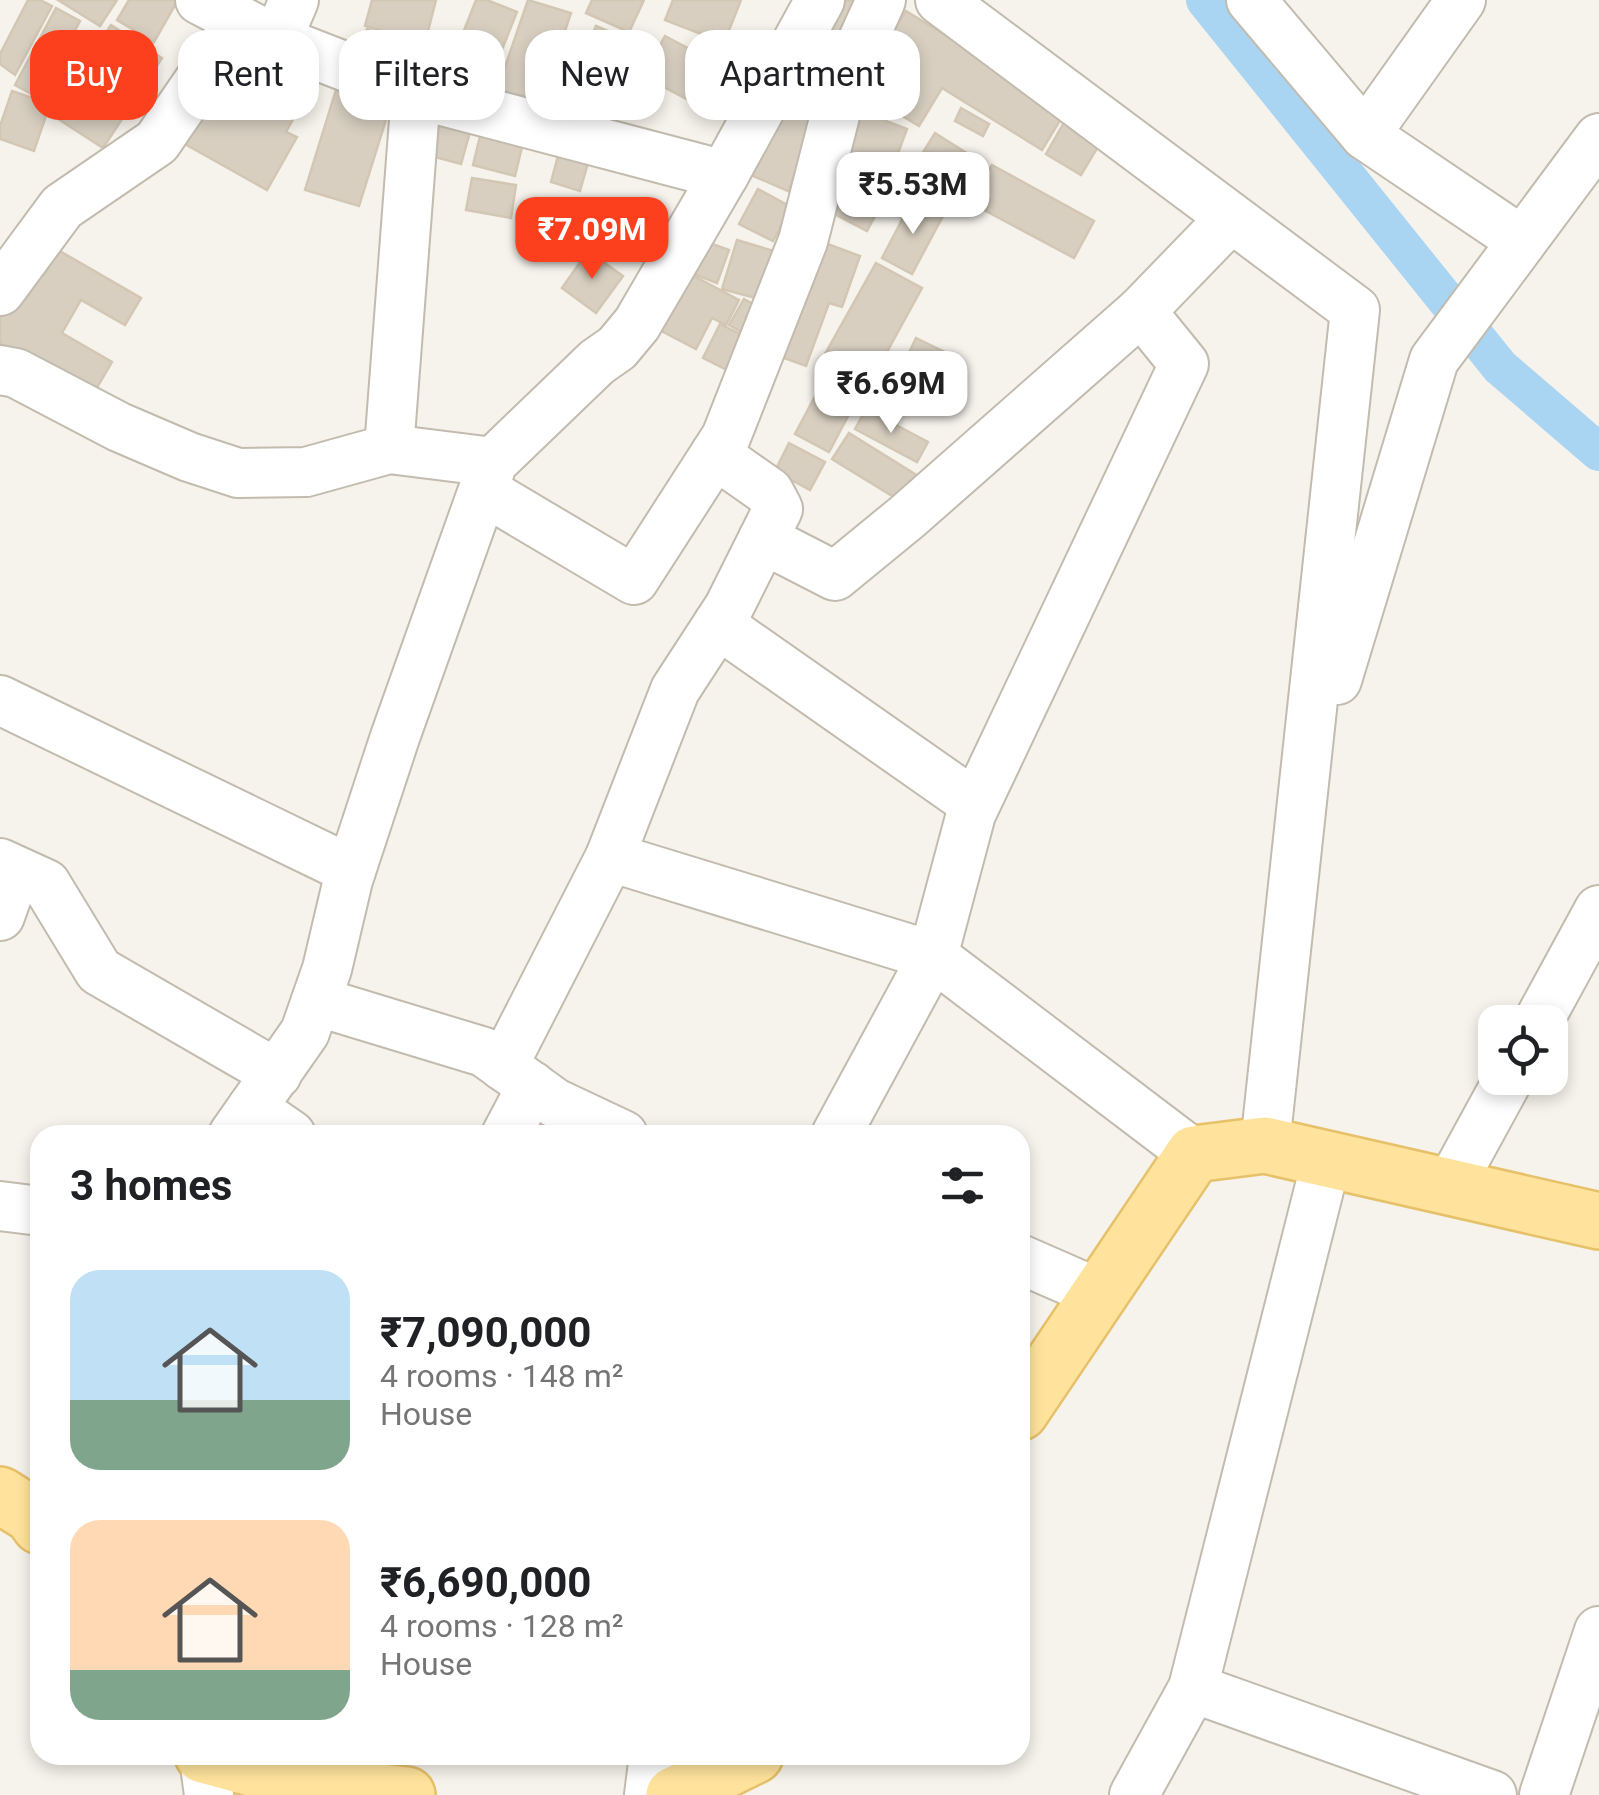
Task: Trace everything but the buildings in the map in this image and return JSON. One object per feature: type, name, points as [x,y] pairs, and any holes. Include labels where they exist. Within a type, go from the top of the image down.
[{"type":"main road","points":[[1030,1397],[1194,1154],[1265,1145],[1599,1221]]},
{"type":"main road","points":[[0,1495],[30,1513]]},
{"type":"main road","points":[[674,1795],[735,1765]]},
{"type":"main road","points":[[205,1769],[290,1766],[311,1784],[407,1795]]},
{"type":"street","points":[[254,1106],[306,1032],[351,870],[488,476],[636,324],[820,0]]},
{"type":"street","points":[[0,370],[16,372],[119,428],[189,458],[238,473],[306,472],[389,448],[488,476],[634,580],[726,437],[803,241],[843,84],[881,0]]},
{"type":"street","points":[[940,0],[1356,310],[1265,1145]]},
{"type":"street","points":[[1250,0],[1365,135],[1517,248]]},
{"type":"street","points":[[1365,135],[1461,0]]},
{"type":"street","points":[[0,291],[62,207],[157,142],[253,15],[339,57]]},
{"type":"street","points":[[505,117],[724,175]]},
{"type":"street","points":[[389,448],[414,120]]},
{"type":"street","points":[[1303,792],[1434,360],[1599,138]]},
{"type":"street","points":[[764,539],[835,576],[908,517],[1141,311],[1231,218]]},
{"type":"street","points":[[841,1125],[932,956],[975,804],[1184,364],[1141,311]]},
{"type":"street","points":[[508,1125],[517,1076],[676,690],[718,624],[778,509],[769,492],[715,454]]},
{"type":"street","points":[[718,624],[975,804]]},
{"type":"street","points":[[0,700],[351,870]]},
{"type":"street","points":[[610,857],[932,956],[1194,1154]]},
{"type":"street","points":[[0,916],[8,867],[46,884],[99,971],[278,1125]]},
{"type":"street","points":[[1547,1005],[1599,910]]},
{"type":"street","points":[[316,1001],[484,1052],[555,1104],[602,1125]]},
{"type":"street","points":[[1450,1186],[1499,1095]]},
{"type":"street","points":[[1134,1795],[1192,1688],[1327,1158]]},
{"type":"street","points":[[0,1206],[30,1210]]},
{"type":"street","points":[[1030,1263],[1100,1294]]},
{"type":"street","points":[[1544,1795],[1599,1632]]},
{"type":"street","points":[[1192,1688],[1492,1795]]},
{"type":"street","points":[[649,1795],[653,1765]]},
{"type":"waterway","points":[[1205,0],[1500,367],[1599,452]]}]
